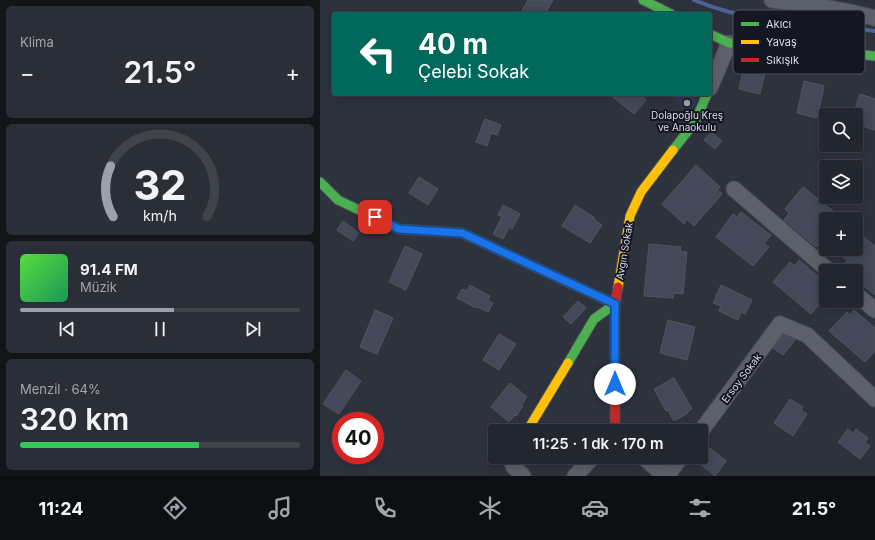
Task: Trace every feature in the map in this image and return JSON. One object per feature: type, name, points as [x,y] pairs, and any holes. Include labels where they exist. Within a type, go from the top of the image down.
[{"type":"street","points":[[643,0],[667,12]]},
{"type":"street","points":[[772,0],[815,3],[844,10]]},
{"type":"street","points":[[865,15],[875,18]]},
{"type":"street","points":[[712,35],[729,43],[733,43]]},
{"type":"street","points":[[712,83],[729,43]]},
{"type":"street","points":[[865,55],[875,56]]},
{"type":"street","name":"Avgın Sokak","points":[[615,424],[615,304],[630,216],[641,192],[695,122],[706,96]]},
{"type":"street","points":[[320,182],[338,200],[399,229],[462,233],[615,304],[594,319],[531,424]]},
{"type":"street","points":[[734,190],[821,264]]},
{"type":"street","points":[[863,300],[875,310]]},
{"type":"street","name":"Ersoy Sokak","points":[[706,424],[780,324],[807,335],[875,399]]},
{"type":"street","points":[[513,464],[523,476]]},
{"type":"street","points":[[575,476],[586,464]]},
{"type":"street","points":[[651,464],[666,476],[675,464]]},
{"type":"shaded area","name":"Dolapoğlu Kreş ve Anaokulu","points":[[667,96],[700,96],[692,112]]},
{"type":"building","points":[[528,0],[553,0],[546,12],[521,12]]},
{"type":"building","points":[[742,74],[765,74],[760,94],[739,89]]},
{"type":"building","points":[[804,81],[824,86],[817,118],[797,113]]},
{"type":"building","points":[[860,94],[875,99],[875,130],[863,126],[863,108],[855,108]]},
{"type":"building","points":[[612,96],[641,96],[646,100],[634,114]]},
{"type":"building","points":[[485,119],[501,125],[497,135],[491,133],[487,146],[476,142]]},
{"type":"building","points":[[711,132],[722,141],[715,149],[704,140]]},
{"type":"building","points":[[696,165],[720,187],[717,190],[722,194],[694,226],[687,219],[684,224],[662,204]]},
{"type":"building","points":[[419,177],[438,189],[428,205],[409,193]]},
{"type":"building","points":[[803,187],[819,200],[819,204],[824,204],[834,212],[819,212],[819,243],[816,247],[784,220],[789,213],[785,209]]},
{"type":"building","points":[[503,205],[520,214],[512,229],[509,227],[503,239],[493,234],[502,217],[498,215]]},
{"type":"building","points":[[575,205],[595,218],[594,220],[602,225],[590,243],[562,226]]},
{"type":"building","points":[[741,212],[771,235],[764,244],[769,247],[753,266],[716,237],[733,214],[737,217]]},
{"type":"building","points":[[343,221],[359,233],[353,241],[337,230]]},
{"type":"building","points":[[863,237],[875,246],[875,295],[863,286],[863,264],[845,264],[847,261],[843,257],[863,256]]},
{"type":"building","points":[[649,244],[681,247],[680,251],[687,252],[683,294],[674,293],[673,298],[644,296]]},
{"type":"building","points":[[405,246],[422,254],[406,290],[389,282]]},
{"type":"building","points":[[799,260],[819,277],[819,304],[811,314],[773,282],[790,262],[795,266]]},
{"type":"building","points":[[470,285],[490,296],[488,300],[493,303],[488,312],[477,307],[476,308],[457,298],[462,289],[467,291]]},
{"type":"building","points":[[721,285],[752,300],[745,314],[741,312],[738,320],[719,311],[721,306],[713,303]]},
{"type":"building","points":[[578,301],[586,308],[571,324],[563,317]]},
{"type":"building","points":[[375,310],[393,318],[377,354],[360,347]]},
{"type":"building","points":[[854,310],[875,328],[875,351],[865,362],[829,331],[847,312],[850,315]]},
{"type":"building","points":[[668,320],[695,327],[687,360],[660,353]]},
{"type":"building","points":[[499,334],[516,344],[499,370],[483,360]]},
{"type":"building","points":[[783,335],[795,340],[783,355],[773,348]]},
{"type":"building","points":[[346,370],[361,381],[340,412],[336,412],[323,404]]},
{"type":"building","points":[[674,378],[692,409],[674,421],[668,410],[666,411],[654,389]]},
{"type":"building","points":[[510,383],[527,397],[516,416],[515,415],[509,422],[491,407]]},
{"type":"building","points":[[790,399],[803,407],[801,410],[807,414],[793,436],[774,423]]},
{"type":"building","points":[[848,429],[853,433],[856,429],[868,438],[865,443],[870,446],[860,459],[838,442]]},
{"type":"building","points":[[710,448],[726,461],[715,476],[700,464],[708,464],[708,451]]},
{"type":"waterway","points":[[694,0],[733,13]]},
{"type":"waterway","points":[[865,30],[875,31]]},
{"type":"traffic: fast","points":[[643,0],[667,12]]},
{"type":"traffic: fast","points":[[712,35],[733,43]]},
{"type":"traffic: fast","points":[[865,55],[875,56]]},
{"type":"traffic: fast","points":[[673,150],[695,122],[706,96]]},
{"type":"traffic: fast","points":[[320,182],[338,200],[399,229],[462,233],[615,304],[594,319],[568,363]]},
{"type":"traffic: slow","points":[[618,287],[630,216],[641,192],[673,150]]},
{"type":"traffic: slow","points":[[531,424],[568,363]]},
{"type":"traffic: jam","points":[[615,424],[615,304],[618,287]]},
{"type":"place","name":"Dolapoğlu Kreş ve Anaokulu","points":[[687,103]]},
{"type":"route","points":[[375,217],[399,229],[462,233],[615,304],[615,384]]}]
